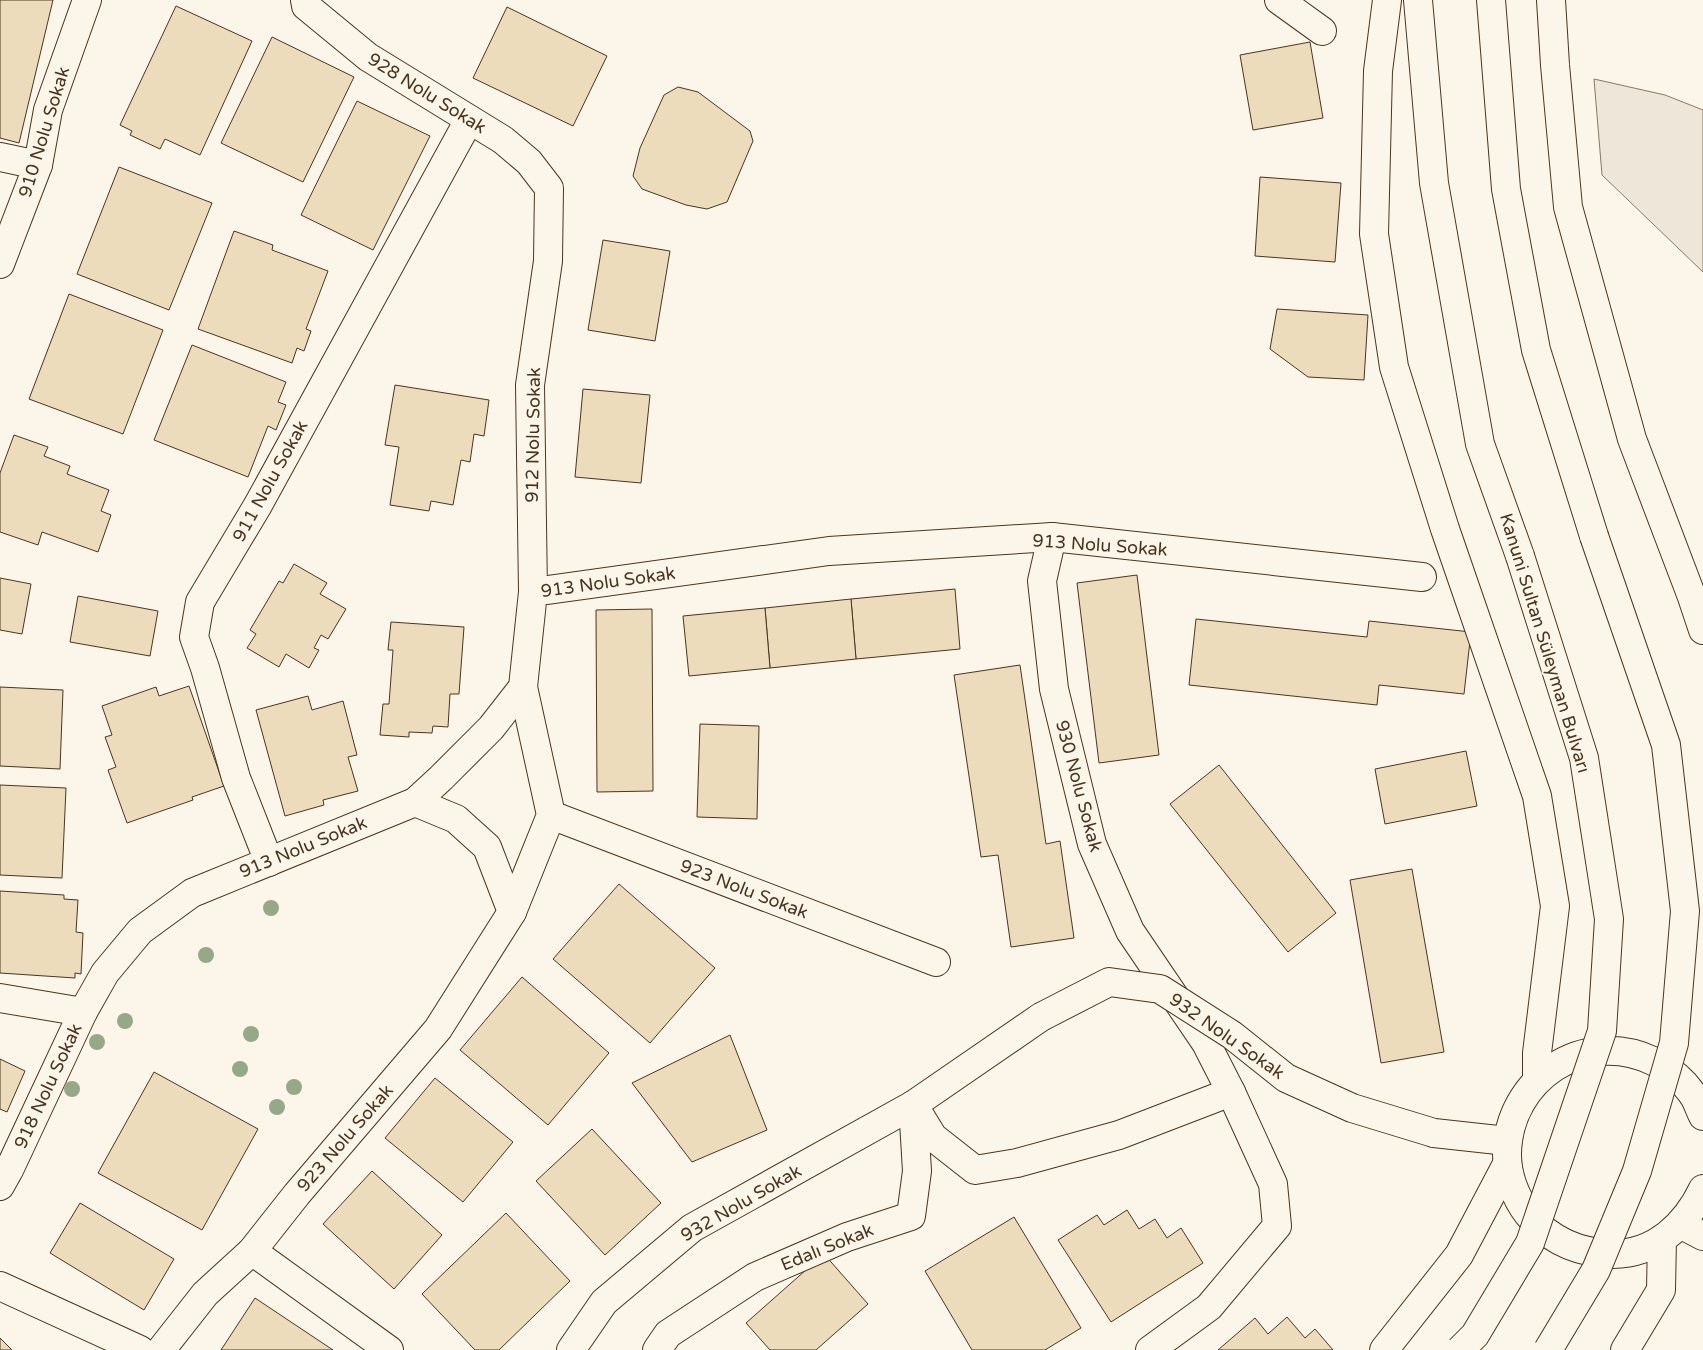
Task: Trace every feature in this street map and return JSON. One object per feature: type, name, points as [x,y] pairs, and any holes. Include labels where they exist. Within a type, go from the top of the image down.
[{"type":"street","name":"910 Nolu Sokak","points":[[0,264],[38,165],[48,110],[87,0]]},
{"type":"street","name":"928 Nolu Sokak","points":[[305,0],[306,6],[368,58],[503,140],[529,162],[549,188]]},
{"type":"street","points":[[1279,0],[1322,31]]},
{"type":"street","points":[[1387,0],[1378,71],[1374,234],[1394,368],[1445,529],[1537,796],[1555,906],[1536,1053],[1537,1080]]},
{"type":"street","name":"Kanuni Sultan Süleyman Bulvarı","points":[[1418,0],[1434,183],[1480,444],[1520,556],[1584,758],[1609,918],[1602,1031],[1530,1243],[1475,1335],[1460,1350]]},
{"type":"street","points":[[1491,0],[1506,188],[1536,350],[1594,536],[1666,745],[1685,911],[1674,1043],[1637,1171],[1596,1270],[1548,1350]]},
{"type":"street","points":[[1551,0],[1568,207],[1632,439],[1703,630]]},
{"type":"street","name":"911 Nolu Sokak","points":[[269,862],[236,778],[205,668],[194,637],[200,602],[258,505],[469,120]]},
{"type":"street","points":[[0,157],[38,165]]},
{"type":"street","name":"912 Nolu Sokak","points":[[533,592],[530,385],[548,261],[549,188]]},
{"type":"street","name":"913 Nolu Sokak","points":[[83,1012],[105,973],[140,930],[192,893],[415,802],[441,778],[491,728],[523,688],[533,592],[829,551],[1052,537],[1422,577]]},
{"type":"street","name":"930 Nolu Sokak","points":[[1052,537],[1042,581],[1054,689],[1092,844],[1130,931],[1206,1042],[1273,1184],[1277,1226],[1209,1307],[1150,1350]]},
{"type":"street","points":[[523,688],[551,816]]},
{"type":"street","points":[[415,802],[456,819],[488,847],[512,912]]},
{"type":"street","name":"923 Nolu Sokak","points":[[161,1350],[205,1294],[252,1251],[297,1194],[438,1029],[512,912],[551,816],[936,962]]},
{"type":"street","name":"932 Nolu Sokak","points":[[571,1350],[604,1302],[692,1228],[913,1105],[1041,1017],[1109,982],[1160,989],[1232,1035],[1286,1078],[1352,1108],[1434,1133],[1507,1152]]},
{"type":"street","points":[[0,998],[83,1012]]},
{"type":"street","name":"918 Nolu Sokak","points":[[0,1186],[83,1012]]},
{"type":"street","points":[[1384,1350],[1459,1255],[1507,1152],[1512,1119],[1523,1098],[1537,1080],[1554,1066],[1575,1056],[1597,1051],[1620,1051],[1642,1056],[1663,1066],[1681,1080],[1700,1102]]},
{"type":"street","points":[[913,1105],[933,1137],[975,1170],[1017,1162],[1120,1135],[1231,1092]]},
{"type":"street","name":"Edalı Sokak","points":[[657,1350],[668,1334],[755,1277],[847,1237],[910,1216],[917,1171],[913,1105]]},
{"type":"street","points":[[1507,1152],[1512,1186],[1522,1206],[1536,1224],[1554,1239],[1575,1248],[1604,1254],[1620,1254],[1682,1233]]},
{"type":"street","points":[[1625,1350],[1661,1290],[1682,1233],[1703,1189]]},
{"type":"street","points":[[252,1251],[388,1350]]},
{"type":"street","points":[[0,1286],[140,1350]]},
{"type":"shaded area","points":[[1594,79],[1665,95],[1703,110],[1703,272],[1602,175]]},
{"type":"building","points":[[0,0],[53,0],[19,143],[0,138]]},
{"type":"building","points":[[176,6],[252,41],[200,155],[165,139],[160,149],[130,135],[132,131],[120,125]]},
{"type":"building","points":[[507,7],[607,56],[573,126],[473,78]]},
{"type":"building","points":[[272,37],[354,77],[303,182],[221,143]]},
{"type":"building","points":[[1310,42],[1323,118],[1253,130],[1240,55]]},
{"type":"building","points":[[678,87],[698,92],[750,131],[753,141],[727,202],[707,209],[686,205],[642,189],[633,176],[640,148],[664,95]]},
{"type":"building","points":[[357,101],[430,136],[373,250],[301,215]]},
{"type":"building","points":[[119,167],[212,203],[169,310],[77,274]]},
{"type":"building","points":[[1260,177],[1341,183],[1335,262],[1255,256]]},
{"type":"building","points":[[234,231],[273,245],[272,250],[328,271],[306,329],[311,331],[304,351],[297,348],[292,363],[198,329]]},
{"type":"building","points":[[603,240],[670,251],[655,341],[588,330]]},
{"type":"building","points":[[69,294],[163,330],[123,434],[29,399]]},
{"type":"building","points":[[1277,309],[1368,315],[1364,380],[1308,377],[1270,349]]},
{"type":"building","points":[[192,345],[286,382],[278,402],[286,405],[276,430],[268,426],[248,477],[154,440]]},
{"type":"building","points":[[395,385],[489,400],[484,436],[474,434],[470,462],[461,460],[453,505],[431,501],[429,511],[390,505],[399,447],[385,445]]},
{"type":"building","points":[[583,389],[650,395],[641,483],[575,477]]},
{"type":"building","points":[[14,435],[48,447],[44,456],[70,466],[67,474],[109,490],[101,511],[111,515],[98,552],[42,532],[38,545],[0,532],[0,473]]},
{"type":"building","points":[[294,564],[327,583],[320,594],[346,609],[328,639],[321,635],[314,648],[319,650],[309,668],[286,654],[279,667],[247,648],[256,634],[250,630],[279,581],[283,583]]},
{"type":"building","points":[[1137,575],[1159,755],[1099,763],[1077,583]]},
{"type":"building","points":[[0,578],[31,584],[22,634],[0,630]]},
{"type":"building","points":[[955,589],[960,649],[856,659],[851,599]]},
{"type":"building","points":[[78,596],[158,611],[150,656],[70,642]]},
{"type":"building","points":[[851,599],[856,659],[770,668],[765,608]]},
{"type":"building","points":[[765,608],[770,668],[689,676],[683,616]]},
{"type":"building","points":[[652,609],[653,791],[597,792],[596,610]]},
{"type":"building","points":[[1196,619],[1367,637],[1369,621],[1471,632],[1464,694],[1379,685],[1377,705],[1189,685]]},
{"type":"building","points":[[391,622],[464,627],[459,694],[450,694],[448,727],[433,726],[432,733],[409,732],[409,737],[380,735],[383,704],[389,704],[393,650],[388,650]]},
{"type":"building","points":[[1020,665],[1046,844],[1060,841],[1074,938],[1011,947],[998,855],[981,857],[954,675]]},
{"type":"building","points":[[189,686],[224,786],[192,797],[193,800],[127,823],[108,770],[116,767],[105,737],[112,735],[102,706],[156,687],[159,696]]},
{"type":"building","points":[[0,687],[63,690],[60,769],[0,766]]},
{"type":"building","points":[[308,696],[312,710],[343,701],[357,755],[348,757],[358,791],[323,800],[324,805],[285,816],[256,710]]},
{"type":"building","points":[[700,724],[759,726],[757,819],[697,817]]},
{"type":"building","points":[[1466,751],[1477,806],[1385,824],[1375,769]]},
{"type":"building","points":[[1219,765],[1336,913],[1288,952],[1170,804]]},
{"type":"building","points":[[0,785],[66,788],[62,878],[0,875]]},
{"type":"building","points":[[1412,869],[1444,1052],[1381,1063],[1350,880]]},
{"type":"building","points":[[619,884],[715,968],[650,1043],[553,959]]},
{"type":"building","points":[[0,891],[64,895],[64,899],[78,900],[76,932],[83,933],[81,974],[75,973],[75,978],[0,973]]},
{"type":"building","points":[[522,977],[609,1053],[548,1125],[460,1050]]},
{"type":"building","points":[[730,1035],[767,1130],[692,1162],[632,1083]]},
{"type":"building","points":[[0,1059],[25,1071],[7,1112],[0,1109]]},
{"type":"building","points":[[154,1072],[258,1129],[202,1230],[98,1173]]},
{"type":"building","points":[[435,1078],[513,1142],[463,1202],[385,1138]]},
{"type":"building","points":[[592,1129],[661,1203],[605,1255],[536,1181]]},
{"type":"building","points":[[372,1171],[442,1235],[394,1289],[323,1224]]},
{"type":"building","points":[[80,1203],[174,1259],[144,1310],[50,1253]]},
{"type":"building","points":[[1127,1210],[1139,1229],[1155,1219],[1167,1238],[1181,1228],[1203,1263],[1111,1322],[1058,1240],[1097,1215],[1104,1225]]},
{"type":"building","points":[[506,1213],[570,1281],[499,1350],[475,1350],[422,1294]]},
{"type":"building","points":[[1014,1217],[1081,1328],[1045,1350],[972,1350],[925,1271]]},
{"type":"building","points":[[824,1254],[868,1304],[816,1350],[770,1350],[746,1323]]},
{"type":"building","points":[[255,1298],[333,1350],[221,1350]]},
{"type":"building","points":[[1287,1317],[1305,1338],[1315,1329],[1333,1350],[1218,1350],[1255,1318],[1268,1334]]},
{"type":"building","points":[[0,1338],[12,1350],[0,1350]]}]
